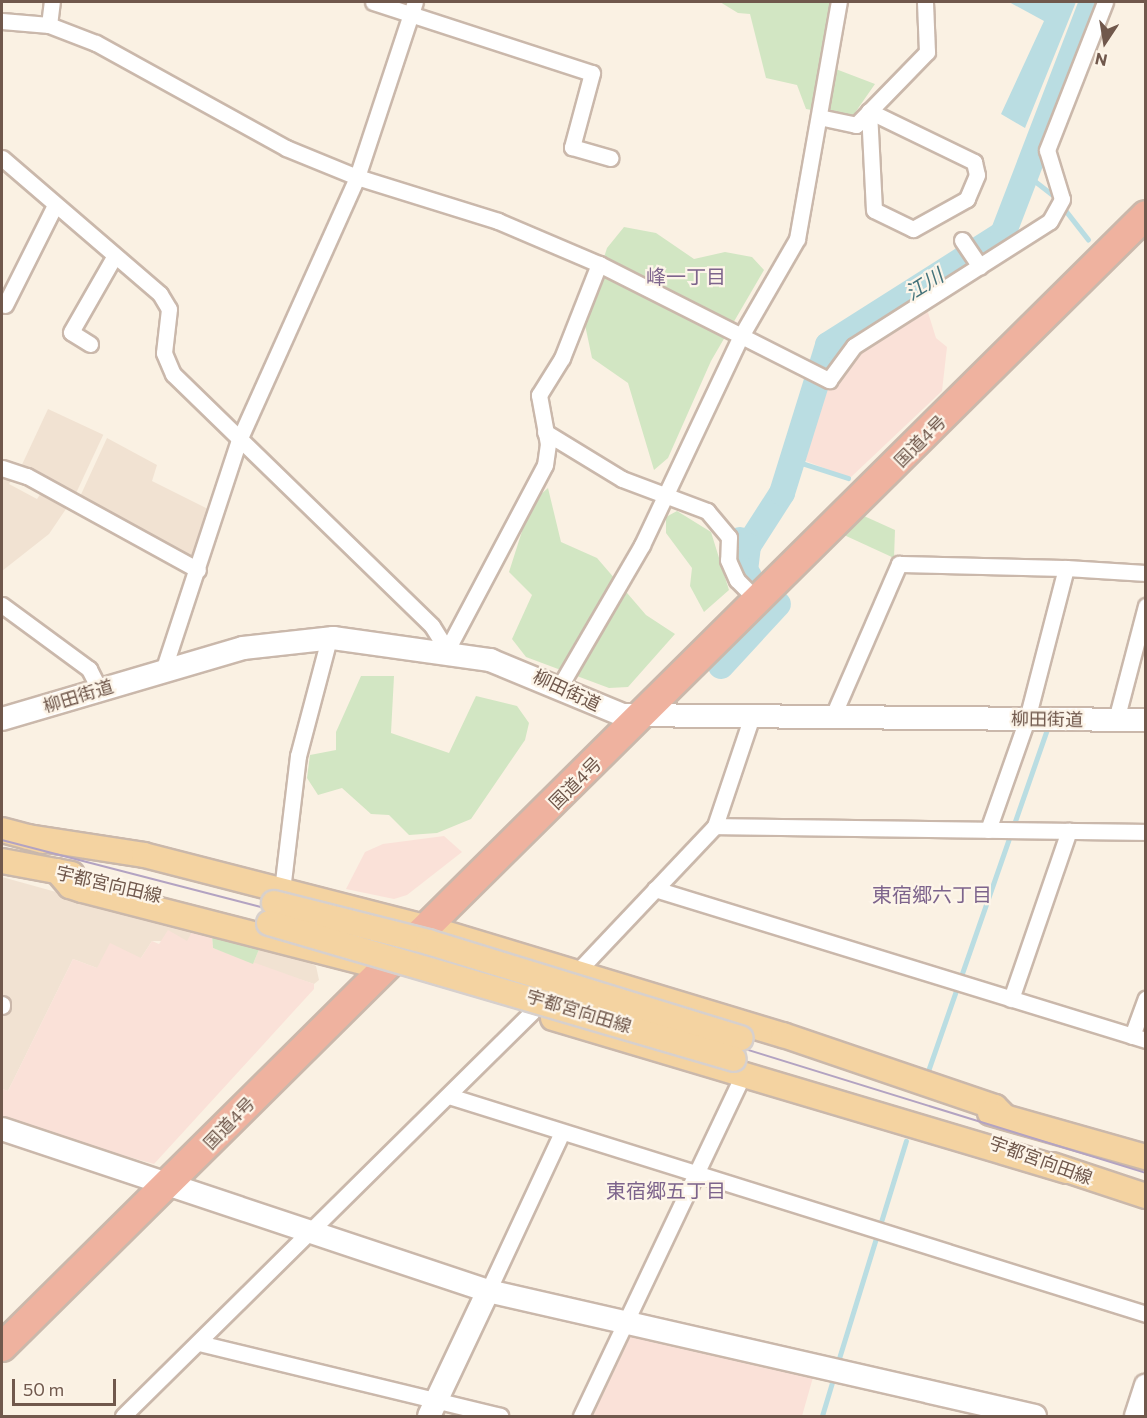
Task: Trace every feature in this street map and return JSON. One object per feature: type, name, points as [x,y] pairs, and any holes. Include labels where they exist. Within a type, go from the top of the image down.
[{"type":"highway","name":"国道4号","points":[[2,1347],[171,1182],[382,967],[429,928],[756,600],[1146,215]]},
{"type":"main road","name":"宇都宮向田線","points":[[2,830],[275,905],[966,1132],[1067,1171],[1146,1196]]},
{"type":"main road","name":"宇都宮向田線","points":[[2,861],[275,905]]},
{"type":"main road","points":[[57,871],[70,886],[82,890],[382,967],[532,1012],[739,1058]]},
{"type":"main road","points":[[275,905],[429,928],[783,1035],[995,1107],[1005,1117]]},
{"type":"main road","name":"宇都宮向田線","points":[[739,1058],[1005,1117],[1146,1157]]},
{"type":"street","points":[[49,25],[52,2]]},
{"type":"street","points":[[373,2],[413,9],[592,73],[572,147],[610,158]]},
{"type":"street","points":[[561,686],[642,545],[662,497],[741,336],[796,239],[839,2]]},
{"type":"street","points":[[819,117],[856,125],[927,52],[925,2]]},
{"type":"street","points":[[2,21],[49,25],[96,44],[286,148],[357,177],[436,198],[599,264],[808,372],[829,380],[854,346],[1050,221],[1062,199],[1047,150],[1105,2]]},
{"type":"street","points":[[163,671],[239,440],[357,177],[413,9]]},
{"type":"street","points":[[869,111],[974,162],[977,175],[967,199],[914,229],[874,210],[869,111]]},
{"type":"street","points":[[2,158],[54,207],[160,294],[169,309],[164,353],[173,374],[432,626],[447,650]]},
{"type":"street","points":[[5,305],[54,207]]},
{"type":"street","points":[[964,243],[979,265]]},
{"type":"street","points":[[90,344],[71,332],[114,257]]},
{"type":"street","points":[[447,650],[545,465],[546,432],[538,396],[542,383],[562,358],[599,264]]},
{"type":"street","points":[[546,432],[560,446],[662,497],[707,511],[729,537],[728,560],[737,580],[756,600]]},
{"type":"street","points":[[2,468],[27,476],[198,570]]},
{"type":"street","points":[[832,718],[899,564],[1066,568],[1146,573]]},
{"type":"street","points":[[988,830],[1027,719],[1066,568]]},
{"type":"street","points":[[2,605],[89,669],[99,689]]},
{"type":"street","points":[[1116,720],[1146,606]]},
{"type":"street","points":[[275,905],[298,756],[329,639]]},
{"type":"street","name":"柳田街道","points":[[2,719],[99,689],[265,643],[329,639],[447,650],[561,686],[614,712],[832,718],[1146,720]]},
{"type":"street","points":[[576,973],[715,826],[752,716]]},
{"type":"street","points":[[715,826],[1146,832]]},
{"type":"street","points":[[1011,999],[1069,831]]},
{"type":"street","points":[[655,889],[1139,1038],[1146,998]]},
{"type":"street","points":[[123,1416],[532,1012]]},
{"type":"street","points":[[581,1416],[697,1174],[739,1058]]},
{"type":"street","points":[[449,1096],[1146,1314]]},
{"type":"street","points":[[2,1129],[171,1182],[218,1204],[488,1291],[1035,1416]]},
{"type":"street","points":[[433,1409],[562,1132]]},
{"type":"street","points":[[199,1343],[433,1409],[500,1416]]},
{"type":"street","points":[[1136,1416],[1146,1386]]},
{"type":"shaded area","points":[[926,306],[936,338],[947,347],[942,391],[850,478],[803,460],[826,390],[856,351]]},
{"type":"shaded area","points":[[48,409],[103,435],[75,495],[20,469]]},
{"type":"shaded area","points":[[107,438],[157,465],[152,481],[212,511],[197,559],[189,561],[78,501]]},
{"type":"shaded area","points":[[2,473],[14,476],[9,484],[37,499],[43,490],[68,506],[49,534],[2,571]]},
{"type":"shaded area","points":[[444,836],[462,852],[407,895],[394,899],[346,889],[365,852],[383,844]]},
{"type":"shaded area","points":[[2,877],[193,930],[188,941],[152,941],[141,958],[97,968],[73,959],[8,1091],[2,1089],[2,1018],[10,1003],[2,999]]},
{"type":"shaded area","points":[[168,930],[187,941],[193,930],[212,935],[213,948],[314,984],[314,989],[154,1164],[2,1122],[2,1089],[8,1091],[73,959],[97,968],[110,943],[141,958],[152,941],[159,944]]},
{"type":"shaded area","points":[[260,947],[316,966],[319,980],[314,984],[253,964]]},
{"type":"shaded area","points":[[635,1333],[814,1374],[802,1416],[590,1416],[626,1339]]},
{"type":"green space","points":[[720,2],[830,2],[820,63],[875,84],[852,117],[806,109],[797,85],[766,78],[750,14],[738,13]]},
{"type":"green space","points":[[624,227],[656,233],[694,259],[725,252],[752,257],[764,270],[711,361],[668,458],[654,470],[628,383],[592,358],[584,320],[607,248]]},
{"type":"green space","points":[[548,488],[561,542],[597,558],[646,615],[675,634],[628,687],[609,688],[526,657],[512,639],[532,595],[509,572],[531,503]]},
{"type":"green space","points":[[677,511],[711,532],[729,590],[704,612],[690,586],[692,568],[666,533],[666,517]]},
{"type":"green space","points":[[864,516],[895,530],[894,558],[844,535]]},
{"type":"green space","points":[[361,676],[394,676],[391,733],[449,753],[476,696],[517,706],[529,723],[525,740],[471,819],[437,833],[409,835],[389,815],[371,814],[342,788],[318,795],[307,778],[310,755],[336,750],[336,732]]},
{"type":"green space","points":[[212,935],[260,947],[253,964],[213,948]]},
{"type":"water","points":[[1009,2],[1076,2],[1025,128],[1001,114],[1044,21]]},
{"type":"waterway","name":"江川","points":[[740,540],[748,546],[782,493],[828,345],[1003,234],[1092,2]]},
{"type":"waterway","points":[[1026,174],[1057,198]]},
{"type":"waterway","points":[[1063,207],[1088,239]]},
{"type":"waterway","points":[[792,460],[848,478]]},
{"type":"waterway","points":[[748,546],[745,571],[749,576]]},
{"type":"waterway","points":[[721,666],[778,604]]},
{"type":"waterway","points":[[927,1074],[1047,729]]},
{"type":"waterway","points":[[837,1365],[906,1141]]},
{"type":"waterway","points":[[822,1416],[834,1376]]},
{"type":"tram line","points":[[2,840],[422,949],[1146,1173]]},
{"type":"district","name":"峰一丁目","points":[[686,276]]},
{"type":"district","name":"東宿郷六丁目","points":[[932,894]]},
{"type":"district","name":"東宿郷五丁目","points":[[666,1190]]}]
